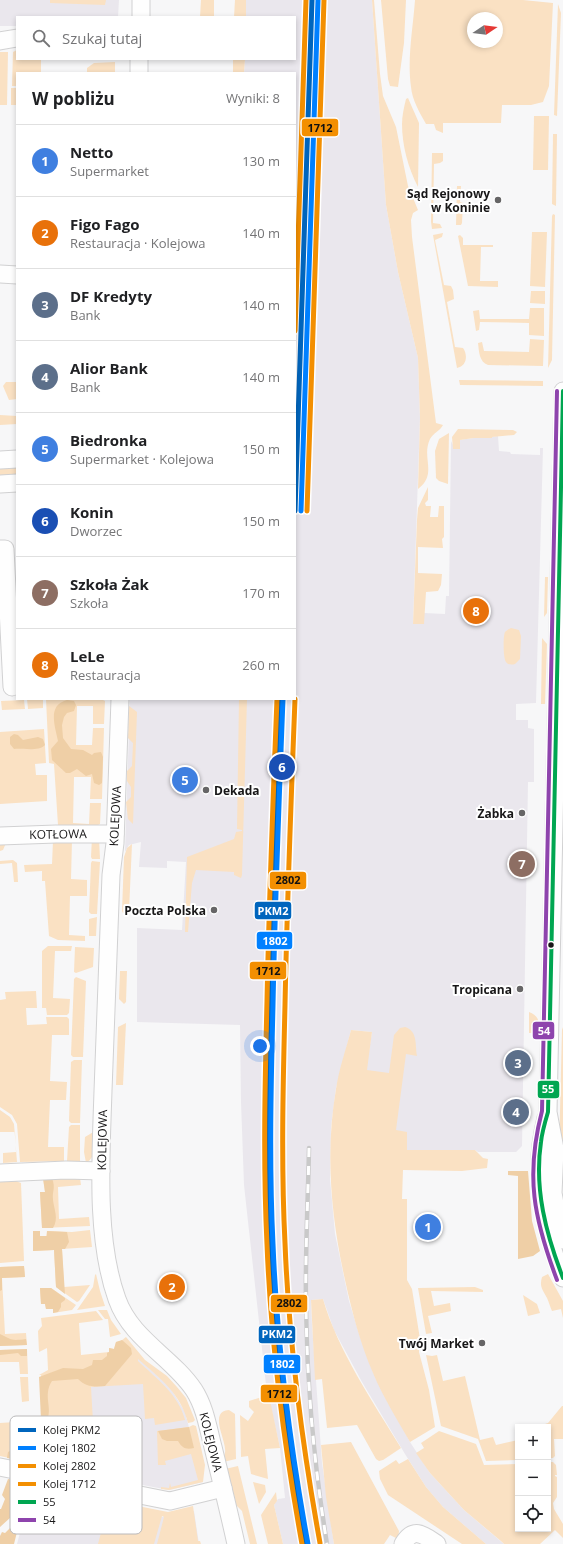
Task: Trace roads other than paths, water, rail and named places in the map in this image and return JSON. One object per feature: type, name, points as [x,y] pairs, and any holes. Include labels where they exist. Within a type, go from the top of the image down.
[{"type":"street","points":[[141,0],[141,16]]},
{"type":"street","points":[[0,41],[16,38]]},
{"type":"street","points":[[139,60],[139,72]]},
{"type":"street","points":[[0,274],[16,275]]},
{"type":"street","points":[[563,392],[557,1013],[548,1112],[540,1148],[540,1193],[544,1218],[556,1260],[563,1278]]},
{"type":"street","points":[[0,460],[16,459]]},
{"type":"street","points":[[0,484],[16,483]]},
{"type":"street","points":[[0,549],[5,549],[10,687]]},
{"type":"street","name":"KOLEJOWA","points":[[120,700],[115,834],[110,875],[101,1171],[102,1203],[107,1258],[110,1277],[117,1301],[134,1329],[183,1375],[199,1398],[236,1544]]},
{"type":"street","name":"KOTŁOWA","points":[[0,836],[115,834]]},
{"type":"street","points":[[548,1112],[555,1149],[553,1193],[563,1240]]},
{"type":"street","points":[[0,1173],[66,1170],[101,1171]]},
{"type":"street","points":[[0,1467],[10,1469]]},
{"type":"street","points":[[142,1495],[170,1501],[223,1488]]},
{"type":"street","points":[[403,1544],[409,1536],[416,1533],[421,1533],[437,1544]]},
{"type":"railway","points":[[309,1148],[306,1247],[308,1366],[318,1485],[327,1544]]},
{"type":"rail line","name":"2802","points":[[296,301],[306,0]]},
{"type":"rail line","name":"PKM2","points":[[296,481],[312,0]]},
{"type":"rail line","name":"1802","points":[[301,511],[318,0]]},
{"type":"rail line","name":"1712","points":[[307,511],[324,0]]},
{"type":"rail line","name":"1712","points":[[277,700],[270,888],[266,1062],[266,1214],[269,1282],[279,1395],[302,1544]]},
{"type":"rail line","name":"PKM2","points":[[280,700],[269,1046],[268,1135],[270,1224],[277,1338],[290,1442],[306,1544]]},
{"type":"rail line","name":"1802","points":[[283,700],[276,890],[272,1065],[272,1214],[275,1282],[285,1395],[308,1544]]},
{"type":"rail line","name":"2802","points":[[295,700],[288,890],[284,1065],[284,1213],[287,1281],[297,1394],[320,1543]]},
{"type":"place","name":"Sąd Rejonowy w Koninie","points":[[498,200]]},
{"type":"place","name":"LeLe","points":[[476,611]]},
{"type":"place","name":"Konin","points":[[282,767]]},
{"type":"place","name":"Biedronka","points":[[185,780]]},
{"type":"place","name":"Dekada","points":[[206,790]]},
{"type":"place","name":"Żabka","points":[[522,813]]},
{"type":"place","name":"Szkoła Żak","points":[[522,864]]},
{"type":"place","name":"Poczta Polska","points":[[214,910]]},
{"type":"place","name":"Tropicana","points":[[520,989]]},
{"type":"place","name":"DF Kredyty","points":[[518,1063]]},
{"type":"place","name":"Alior Bank","points":[[516,1112]]},
{"type":"place","name":"Netto","points":[[428,1227]]},
{"type":"place","name":"Figo Fago","points":[[172,1287]]},
{"type":"place","name":"Twój Market","points":[[482,1343]]}]
